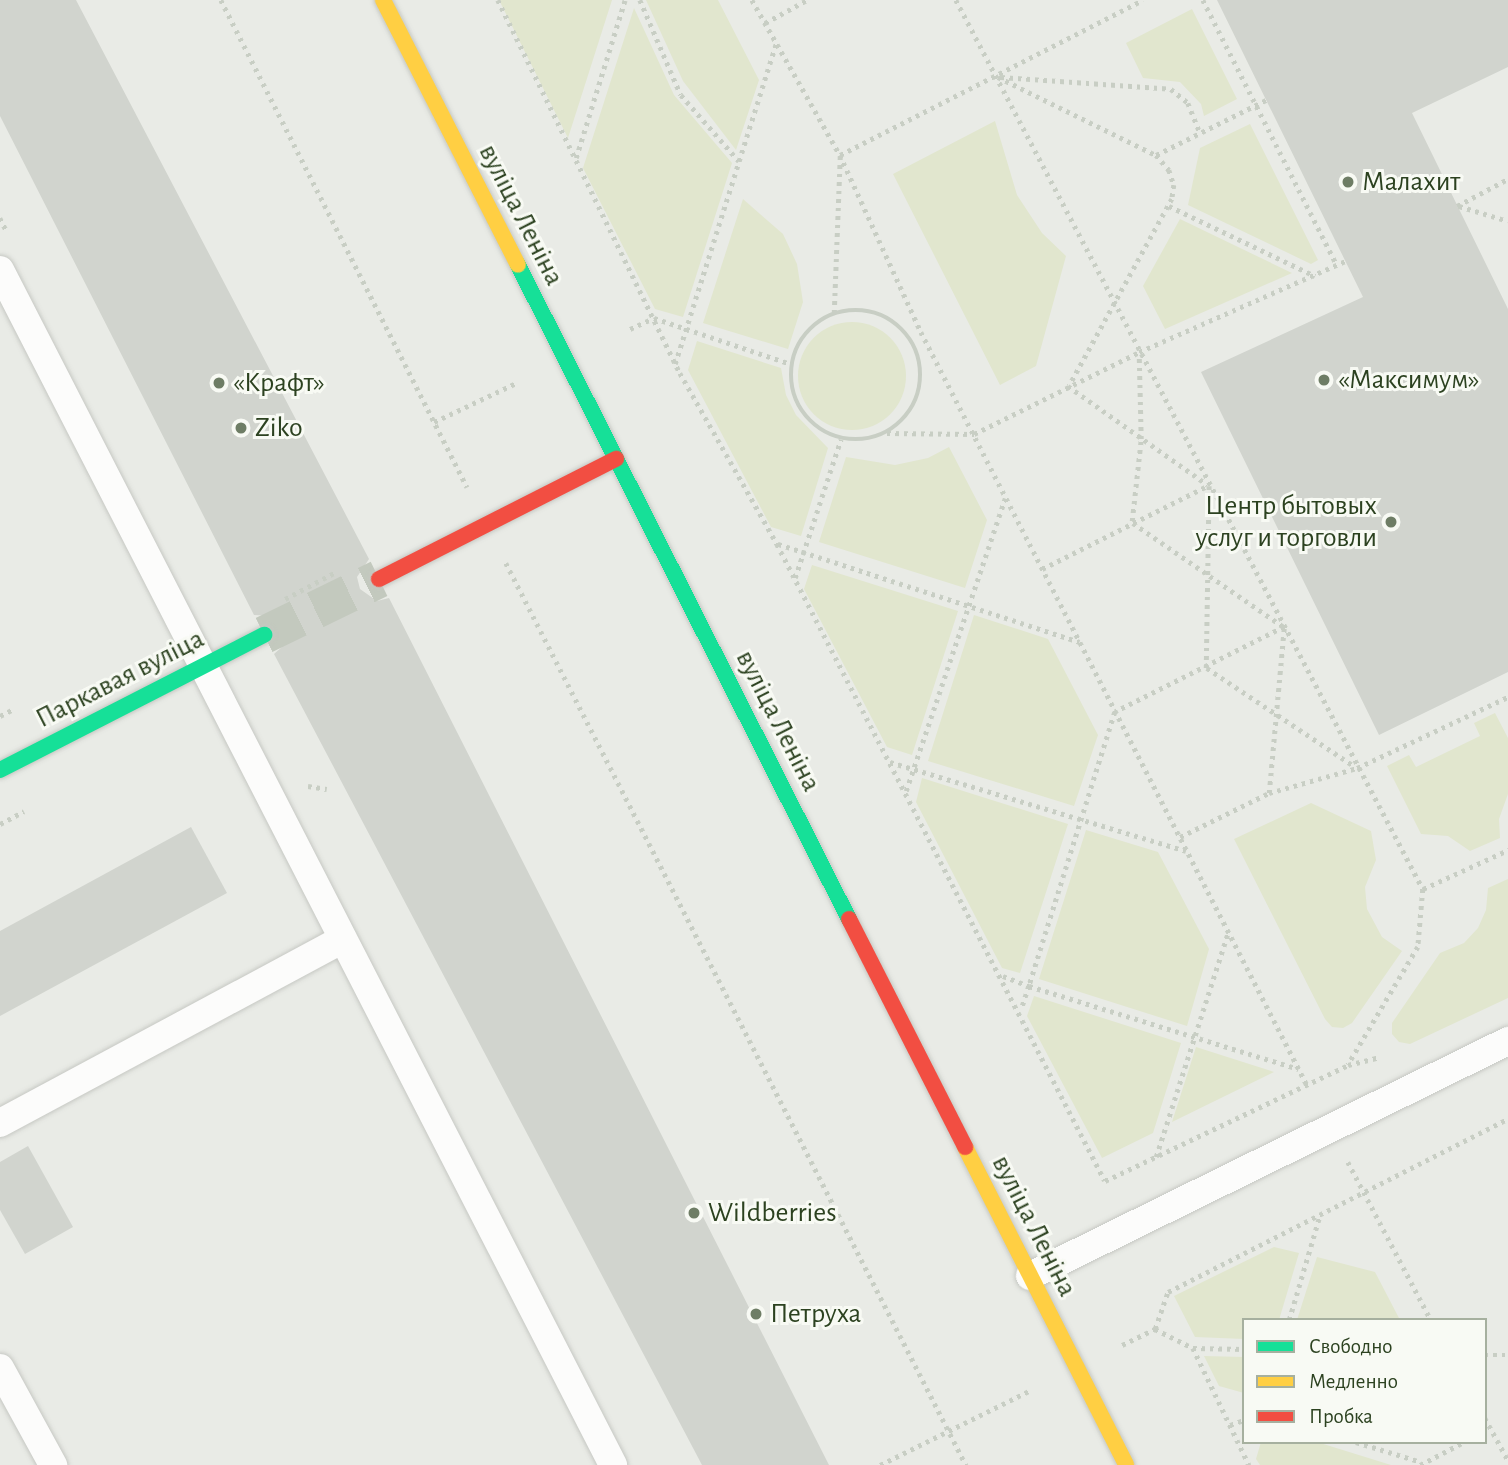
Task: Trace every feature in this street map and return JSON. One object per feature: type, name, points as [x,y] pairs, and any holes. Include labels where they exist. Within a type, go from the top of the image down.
[{"type":"main road","name":"вуліца Леніна","points":[[383,0],[1126,1465]]},
{"type":"main road","points":[[379,579],[615,459]]},
{"type":"main road","name":"Паркавая вуліца","points":[[2,763],[264,635]]},
{"type":"lane","points":[[0,270],[613,1465]]},
{"type":"lane","points":[[0,1123],[343,939]]},
{"type":"lane","points":[[1030,1276],[1508,1041]]},
{"type":"lane","points":[[0,1368],[53,1465]]},
{"type":"path","points":[[221,0],[966,1465]]},
{"type":"path","points":[[498,0],[676,364],[777,544],[1003,976],[1105,1181],[1309,1087],[1348,1065],[1418,947],[1423,889],[1357,768],[957,0]]},
{"type":"path","points":[[576,158],[625,0]]},
{"type":"path","points":[[640,0],[681,95],[739,162]]},
{"type":"path","points":[[752,0],[840,155],[921,332],[1312,1094]]},
{"type":"path","points":[[765,23],[807,0]]},
{"type":"path","points":[[840,155],[1143,0]]},
{"type":"path","points":[[1203,0],[1337,265]]},
{"type":"path","points":[[676,364],[776,42]]},
{"type":"path","points":[[996,76],[1171,89],[1188,103],[1200,132]]},
{"type":"path","points":[[996,76],[1156,155],[1169,170],[1174,185],[1169,206],[1069,386]]},
{"type":"path","points":[[1156,155],[1266,100]]},
{"type":"path","points":[[834,313],[840,155]]},
{"type":"path","points":[[1508,179],[1457,206],[1508,221]]},
{"type":"path","points":[[1169,206],[1315,276]]},
{"type":"path","points":[[887,433],[974,434],[1139,352],[1345,261]]},
{"type":"path","points":[[855,309],[877,313],[896,322],[911,338],[920,358],[922,380],[905,419],[887,433],[873,439],[841,439],[822,431],[796,402],[791,364],[806,333],[834,313],[855,309]]},
{"type":"path","points":[[630,329],[654,318],[791,364]]},
{"type":"path","points":[[911,338],[921,332]]},
{"type":"path","points":[[1132,522],[1141,439],[1139,352]]},
{"type":"path","points":[[434,422],[516,383]]},
{"type":"path","points":[[1069,386],[1209,485]]},
{"type":"path","points":[[794,578],[841,439]]},
{"type":"path","points":[[1042,569],[1209,485]]},
{"type":"path","points":[[1206,668],[1209,485]]},
{"type":"path","points":[[905,793],[1006,497]]},
{"type":"path","points":[[1132,522],[1284,627]]},
{"type":"path","points":[[777,544],[1080,642]]},
{"type":"path","points":[[1020,1011],[1078,818],[1115,712],[1284,627]]},
{"type":"path","points":[[1269,793],[1284,627]]},
{"type":"path","points":[[1206,668],[1357,768]]},
{"type":"path","points":[[1180,837],[1269,793],[1357,768],[1508,696]]},
{"type":"path","points":[[889,762],[914,767],[1187,852]]},
{"type":"path","points":[[1423,889],[1508,850]]},
{"type":"path","points":[[1156,1157],[1229,932]]},
{"type":"path","points":[[1003,976],[1299,1069]]},
{"type":"path","points":[[1122,1345],[1155,1329],[1168,1292],[1508,1119]]},
{"type":"path","points":[[1358,1180],[1430,1318]]},
{"type":"path","points":[[1290,1318],[1320,1214]]},
{"type":"path","points":[[1155,1329],[1193,1348],[1242,1349]]},
{"type":"path","points":[[1193,1348],[1250,1465]]},
{"type":"path","points":[[1487,1355],[1508,1355]]},
{"type":"path","points":[[880,1465],[1031,1390]]},
{"type":"path","points":[[1230,1425],[1242,1421]]},
{"type":"path","points":[[1487,1421],[1508,1460]]},
{"type":"path","points":[[1487,1432],[1492,1430]]},
{"type":"path","points":[[1362,1444],[1421,1463],[1460,1444]]},
{"type":"green space","points":[[499,0],[612,0],[568,138]]},
{"type":"green space","points":[[646,0],[718,0],[759,80],[736,150],[683,81]]},
{"type":"green space","points":[[634,8],[674,95],[732,163],[683,317],[655,309],[583,168]]},
{"type":"green space","points":[[1192,9],[1237,99],[1204,116],[1201,104],[1180,82],[1143,78],[1126,43]]},
{"type":"green space","points":[[995,121],[1017,195],[1042,233],[1066,256],[1036,366],[1000,385],[893,174]]},
{"type":"green space","points":[[1250,124],[1318,260],[1311,264],[1188,205],[1200,148]]},
{"type":"green space","points":[[743,199],[783,234],[797,264],[803,302],[788,349],[703,323]]},
{"type":"green space","points":[[1180,219],[1292,273],[1165,329],[1143,286]]},
{"type":"green space","points":[[852,322],[873,326],[890,338],[902,355],[906,376],[902,397],[890,414],[873,426],[852,430],[831,426],[814,414],[802,397],[798,376],[802,355],[814,338],[831,326]]},
{"type":"green space","points":[[697,341],[781,368],[786,395],[796,415],[828,448],[801,536],[771,527],[688,370]]},
{"type":"green space","points":[[949,447],[987,520],[965,588],[819,542],[846,457],[895,465],[928,458]]},
{"type":"green space","points":[[812,565],[958,611],[912,755],[887,747],[804,589]]},
{"type":"green space","points":[[974,615],[1048,639],[1098,735],[1074,806],[928,761]]},
{"type":"green space","points":[[1495,713],[1508,738],[1508,794],[1499,819],[1500,838],[1470,851],[1448,836],[1421,834],[1387,766],[1409,755],[1416,767],[1480,736],[1474,723]]},
{"type":"green space","points":[[922,778],[1068,824],[1020,973],[1002,968],[916,802]]},
{"type":"green space","points":[[1311,803],[1371,831],[1376,860],[1365,887],[1367,909],[1382,937],[1402,951],[1352,1023],[1343,1028],[1332,1027],[1325,1019],[1234,839]]},
{"type":"green space","points":[[1086,830],[1158,852],[1209,949],[1187,1026],[1039,979]]},
{"type":"green space","points":[[1508,879],[1508,998],[1410,1044],[1399,1042],[1392,1034],[1392,1023],[1440,953],[1464,943],[1478,928],[1486,910],[1488,888]]},
{"type":"green space","points":[[1034,996],[1181,1043],[1153,1133],[1102,1158],[1027,1016]]},
{"type":"green space","points":[[1196,1047],[1274,1072],[1172,1122]]},
{"type":"green space","points":[[1274,1247],[1299,1253],[1280,1318],[1242,1318],[1242,1339],[1195,1337],[1174,1296]]},
{"type":"green space","points":[[1317,1257],[1375,1272],[1399,1318],[1298,1318]]},
{"type":"green space","points":[[1204,1356],[1242,1357],[1242,1392],[1219,1386]]},
{"type":"green space","points":[[1260,1444],[1323,1444],[1391,1465],[1260,1465],[1256,1459]]},
{"type":"building","points":[[0,0],[76,0],[369,559],[357,577],[360,589],[377,601],[389,598],[829,1465],[702,1465],[274,654],[283,646],[284,626],[275,616],[254,615],[0,116]]},
{"type":"building","name":"Центр бытовых услуг и торговли","points":[[1217,0],[1508,0],[1508,67],[1412,113],[1508,309],[1508,672],[1379,735],[1201,372],[1363,297]]},
{"type":"building","points":[[191,827],[227,893],[0,1016],[0,931]]},
{"type":"building","points":[[28,1146],[73,1227],[25,1254],[0,1210],[0,1162]]},
{"type":"tunnel","points":[[264,635],[379,579]]},
{"type":"traffic: fast","points":[[518,265],[849,919]]},
{"type":"traffic: fast","points":[[0,770],[264,635]]},
{"type":"traffic: slow","points":[[383,0],[518,265]]},
{"type":"traffic: slow","points":[[965,1147],[1126,1465]]},
{"type":"traffic: jam","points":[[379,579],[616,459]]},
{"type":"traffic: jam","points":[[849,919],[965,1147]]},
{"type":"place","name":"Малахит","points":[[1348,182]]},
{"type":"place","name":"«Максимум»","points":[[1324,380]]},
{"type":"place","name":"«Крафт»","points":[[219,383]]},
{"type":"place","name":"Ziko","points":[[241,428]]},
{"type":"place","name":"Центр бытовых услуг и торговли","points":[[1391,522]]},
{"type":"place","name":"Wildberries","points":[[694,1213]]},
{"type":"place","name":"Петруха","points":[[756,1314]]}]
